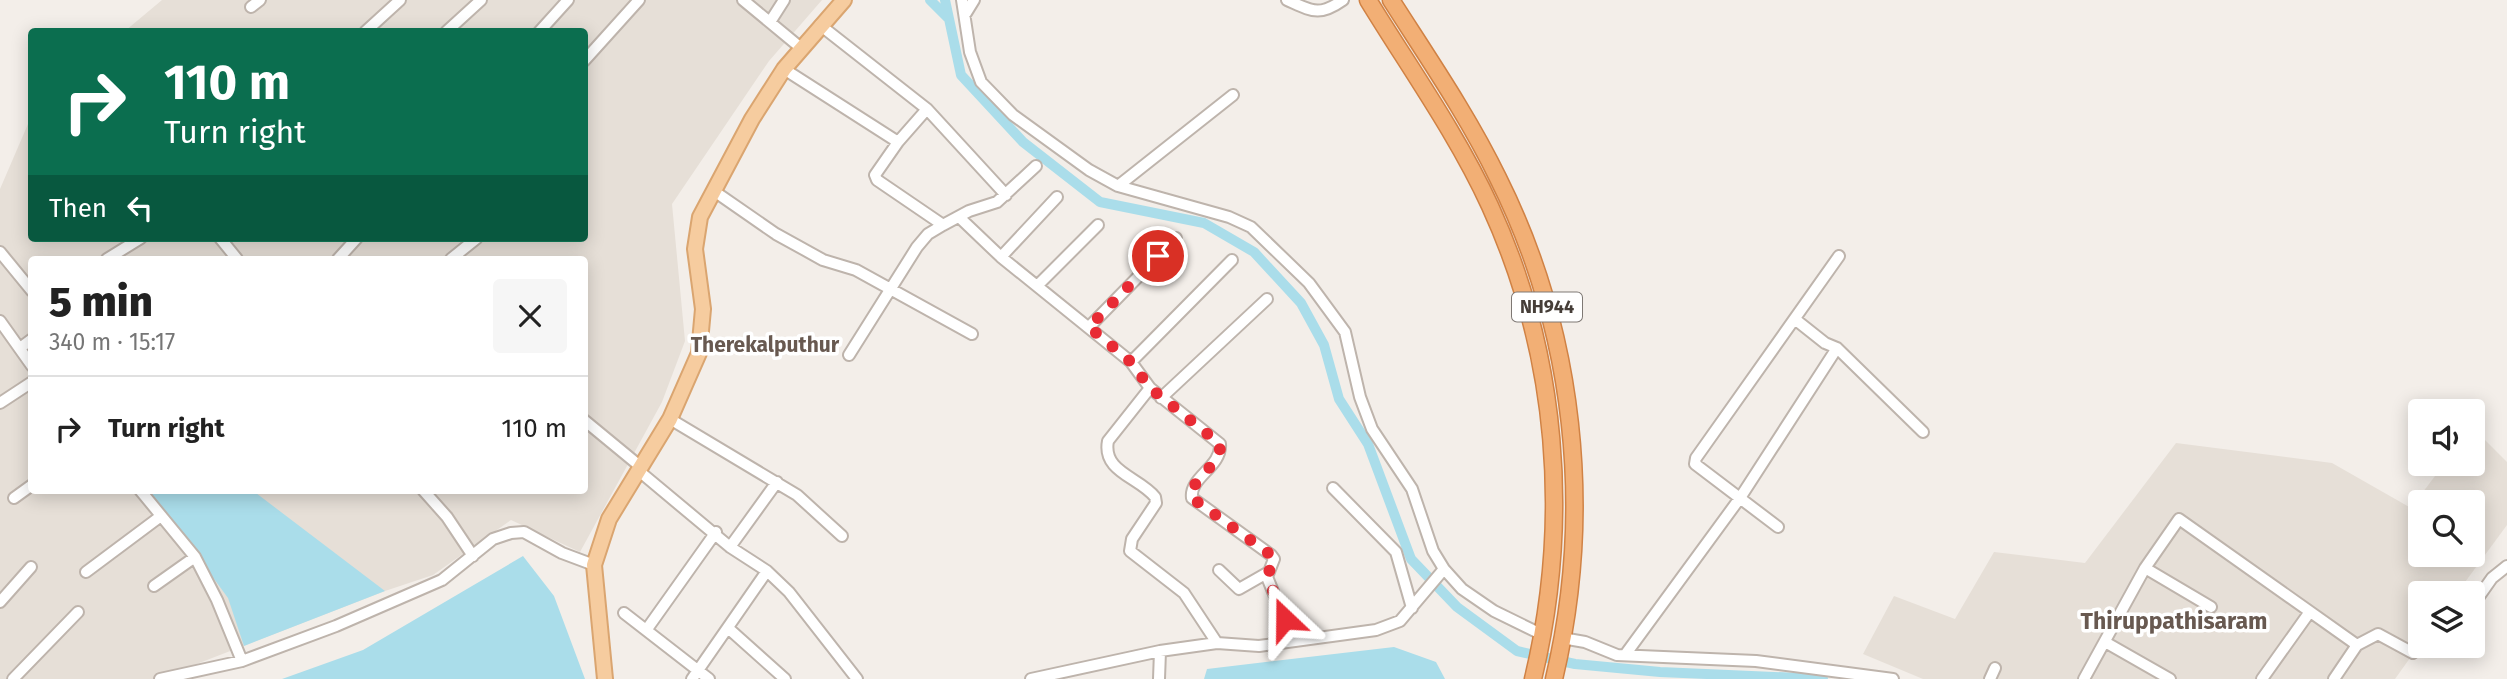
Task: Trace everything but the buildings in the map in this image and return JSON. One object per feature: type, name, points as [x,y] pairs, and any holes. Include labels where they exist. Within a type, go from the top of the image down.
[{"type":"highway","name":"NH944","points":[[1368,0],[1490,205],[1528,313],[1546,386],[1555,483],[1554,543],[1542,639],[1535,672]]},
{"type":"highway","name":"NH944","points":[[1391,0],[1498,177],[1533,258],[1550,316],[1566,388],[1573,455],[1574,540],[1555,675]]},
{"type":"main road","points":[[605,679],[594,565],[609,519],[670,419],[699,353],[703,309],[695,249],[700,217],[752,120],[785,69],[844,0]]},
{"type":"street","points":[[369,28],[400,0]]},
{"type":"street","points":[[453,28],[481,0]]},
{"type":"street","points":[[543,28],[568,0]]},
{"type":"street","points":[[588,57],[639,0]]},
{"type":"street","points":[[743,0],[801,48]]},
{"type":"street","points":[[770,22],[784,0]]},
{"type":"street","points":[[962,0],[970,52],[981,82],[1013,115],[1088,170],[1118,186],[1229,217],[1251,227],[1309,283],[1345,332],[1360,397],[1372,429],[1412,489],[1433,551],[1444,569],[1462,589],[1542,639]]},
{"type":"street","points":[[966,13],[974,0]]},
{"type":"street","points":[[1287,0],[1315,13],[1331,9],[1343,0]]},
{"type":"street","points":[[820,25],[927,109],[1006,195]]},
{"type":"street","points":[[785,69],[898,142]]},
{"type":"street","points":[[1118,186],[1233,95]]},
{"type":"street","points":[[927,109],[898,142],[875,175],[877,180],[943,225]]},
{"type":"street","points":[[849,355],[890,288],[928,234],[1006,195],[1036,166]]},
{"type":"street","points":[[713,191],[776,234],[823,260],[856,270],[972,334]]},
{"type":"street","points":[[1001,257],[1057,198]]},
{"type":"street","points":[[959,217],[1001,257],[1131,362],[1161,398],[1220,444],[1218,459],[1195,485],[1192,498],[1274,559],[1267,573],[1238,589],[1219,570]]},
{"type":"street","points":[[1037,286],[1098,225]]},
{"type":"street","points":[[1089,327],[1176,238]]},
{"type":"street","points":[[112,256],[135,242]]},
{"type":"street","points":[[223,242],[235,256]]},
{"type":"street","points":[[341,256],[353,242]]},
{"type":"street","points":[[455,256],[472,242]]},
{"type":"street","points":[[0,252],[28,286]]},
{"type":"street","points":[[1778,527],[1695,464],[1696,458],[1796,320],[1813,289],[1839,257]]},
{"type":"street","points":[[1131,362],[1232,260]]},
{"type":"street","points":[[1161,398],[1266,299]]},
{"type":"street","points":[[1796,320],[1825,344],[1837,348],[1923,432]]},
{"type":"street","points":[[0,321],[28,360]]},
{"type":"street","points":[[20,348],[28,342]]},
{"type":"street","points":[[1625,655],[1740,498],[1837,348]]},
{"type":"street","points":[[0,403],[28,385]]},
{"type":"street","points":[[1150,388],[1108,441],[1106,451],[1111,463],[1155,497],[1156,503],[1132,539],[1130,551],[1184,593],[1217,643]]},
{"type":"street","points":[[670,419],[777,482],[823,516],[842,536]]},
{"type":"street","points":[[588,424],[716,532],[730,547],[767,570],[789,592],[858,679]]},
{"type":"street","points":[[730,547],[777,482]]},
{"type":"street","points":[[14,498],[28,488]]},
{"type":"street","points":[[1333,488],[1396,552],[1412,608]]},
{"type":"street","points":[[143,494],[195,557],[217,600],[242,661]]},
{"type":"street","points":[[427,494],[447,517],[473,556]]},
{"type":"street","points":[[86,572],[161,516]]},
{"type":"street","points":[[2084,679],[2145,568],[2179,519],[2357,645]]},
{"type":"street","points":[[160,679],[242,661],[336,626],[442,580],[494,539],[511,533],[524,532],[562,553],[594,565]]},
{"type":"street","points":[[648,629],[716,532]]},
{"type":"street","points":[[154,586],[195,557]]},
{"type":"street","points":[[2485,588],[2507,566]]},
{"type":"street","points":[[0,602],[31,567]]},
{"type":"street","points":[[2145,568],[2211,607]]},
{"type":"street","points":[[1031,679],[1160,651],[1217,643],[1259,646],[1376,630],[1400,621],[1444,569]]},
{"type":"street","points":[[696,674],[767,570]]},
{"type":"street","points":[[1267,573],[1293,640]]},
{"type":"street","points":[[13,679],[78,612]]},
{"type":"street","points":[[624,613],[648,629],[696,674],[709,679]]},
{"type":"street","points":[[2262,679],[2309,613]]},
{"type":"street","points":[[728,628],[785,679]]},
{"type":"street","points":[[2334,679],[2357,645],[2378,634],[2408,650]]},
{"type":"street","points":[[2105,642],[2170,679]]},
{"type":"street","points":[[1561,643],[1625,655],[1756,661],[1893,679]]},
{"type":"street","points":[[1160,651],[1160,679]]},
{"type":"street","points":[[1990,679],[1995,668]]},
{"type":"shaded area","points":[[162,0],[822,0],[769,61],[672,204],[685,341],[662,402],[580,552],[511,520],[433,575],[158,679],[0,679],[0,189],[28,124],[28,242],[588,242],[588,28],[129,28]]},
{"type":"shaded area","points":[[2485,440],[2507,462],[2507,525],[2485,555],[2485,490],[2424,490],[2435,476],[2485,476]]},
{"type":"shaded area","points":[[2176,443],[2332,463],[2408,506],[2408,567],[2476,567],[2466,581],[2408,581],[2410,658],[2395,679],[1923,679],[1863,654],[1894,596],[1955,619],[1994,552],[2085,563]]},
{"type":"water","points":[[152,494],[257,494],[385,591],[244,646],[228,598]]},
{"type":"water","points":[[523,556],[554,596],[585,679],[282,679],[363,650]]},
{"type":"water","points":[[1394,647],[1436,662],[1445,679],[1204,679],[1207,669]]},
{"type":"waterway","points":[[930,0],[948,18]]},
{"type":"waterway","points":[[945,0],[961,75],[1023,142],[1100,202],[1204,223],[1254,252],[1301,303],[1324,345],[1339,399],[1368,444],[1411,559],[1457,607],[1517,651],[1575,664],[1660,672],[1823,679]]},
{"type":"district","name":"Therekalputhur","points":[[765,345]]},
{"type":"district","name":"Thiruppathisaram","points":[[2174,621]]},
{"type":"route","points":[[1158,256],[1089,327],[1131,362],[1161,398],[1220,444],[1218,459],[1195,485],[1191,492],[1192,498],[1271,555],[1274,559],[1267,577],[1285,619]]}]
